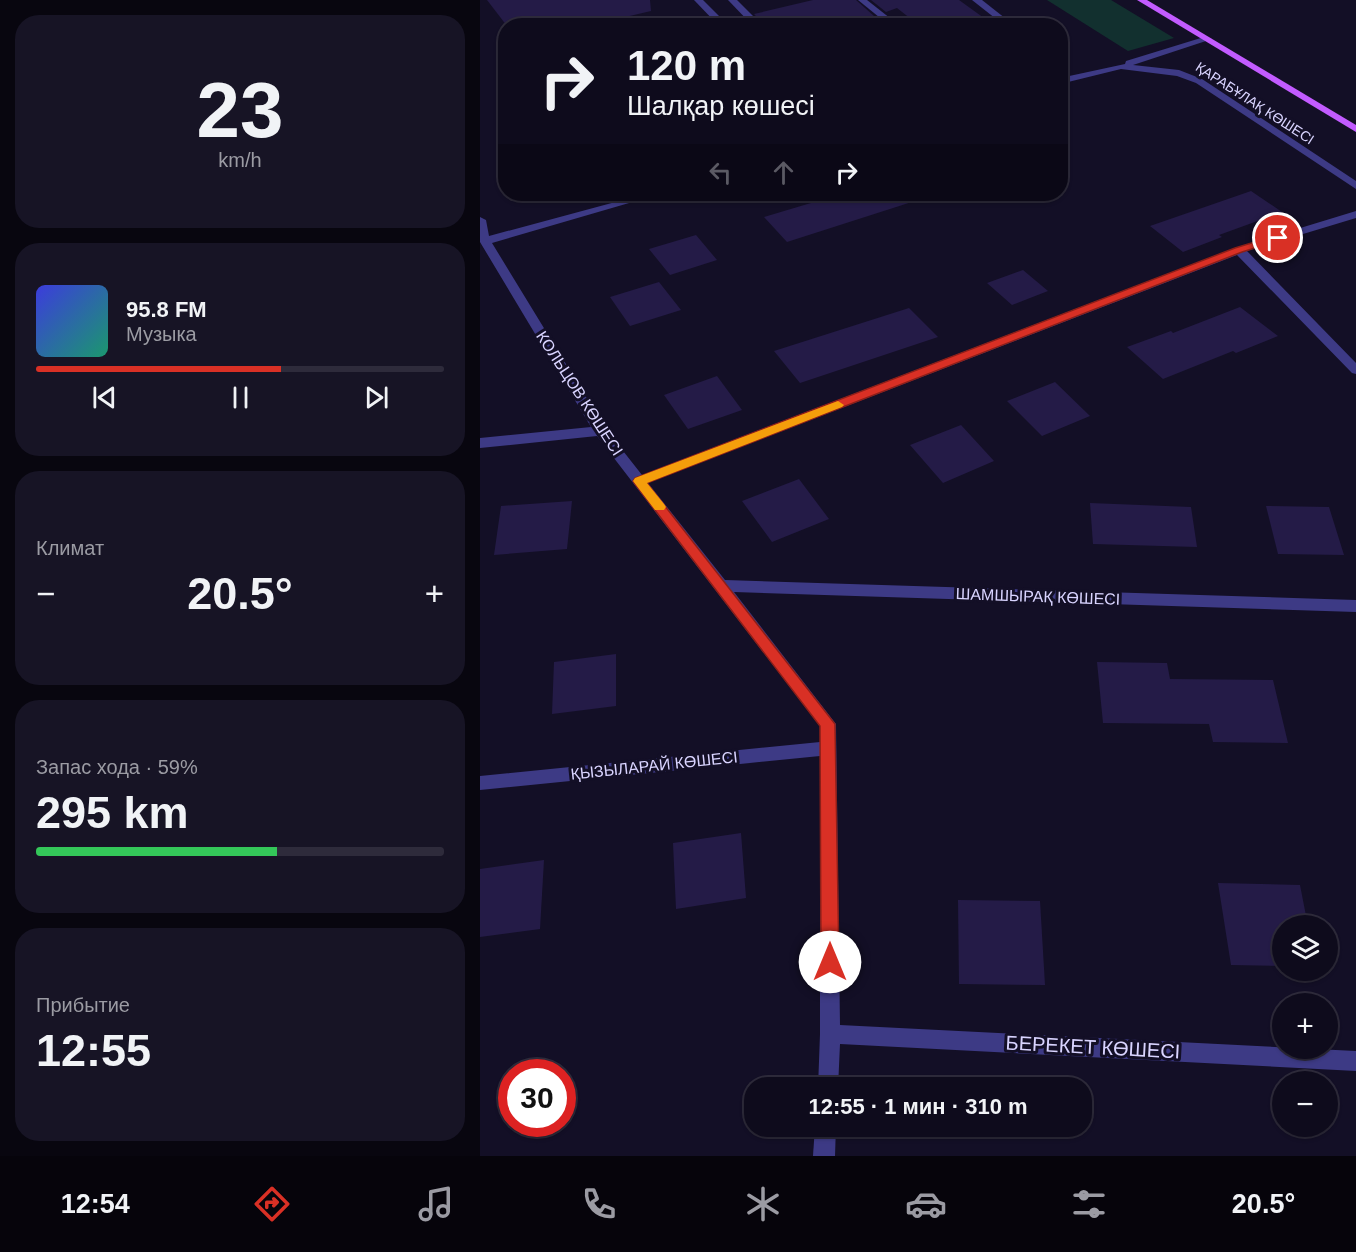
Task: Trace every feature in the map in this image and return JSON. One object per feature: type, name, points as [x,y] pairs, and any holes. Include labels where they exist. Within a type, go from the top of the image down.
[{"type":"main road","points":[[1141,0],[1356,129]]},
{"type":"street","points":[[698,0],[717,18]]},
{"type":"street","points":[[732,0],[751,18]]},
{"type":"street","points":[[862,0],[886,18]]},
{"type":"street","points":[[976,0],[1000,18]]},
{"type":"street","points":[[1121,66],[1207,39]]},
{"type":"street","name":"ҚАРАБҰЛАҚ КӨШЕСІ","points":[[1068,79],[1121,66],[1179,73],[1199,81],[1356,186]]},
{"type":"street","points":[[485,241],[630,201]]},
{"type":"street","points":[[639,481],[1239,250],[1356,214]]},
{"type":"street","name":"КОЛЬЦОВ КӨШЕСІ","points":[[480,220],[485,241],[600,431],[828,724],[828,1077]]},
{"type":"street","points":[[1239,250],[1356,370]]},
{"type":"street","points":[[480,443],[600,431]]},
{"type":"street","name":"ШАМШЫРАҚ КӨШЕСІ","points":[[721,586],[1356,606]]},
{"type":"street","name":"ҚЫЗЫЛАРАЙ КӨШЕСІ","points":[[480,783],[828,748]]},
{"type":"street","name":"БЕРЕКЕТ КӨШЕСІ","points":[[830,1034],[1356,1061]]},
{"type":"street","points":[[824,1156],[825,1137]]},
{"type":"green space","points":[[1047,0],[1111,0],[1174,38],[1128,51]]},
{"type":"building","points":[[487,0],[650,0],[651,11],[621,18],[501,18]]},
{"type":"building","points":[[813,0],[856,0],[874,16],[866,18],[758,18],[754,14]]},
{"type":"building","points":[[871,0],[959,0],[984,18],[910,18],[897,8],[886,12]]},
{"type":"building","points":[[1251,191],[1282,212],[1219,235],[1222,237],[1183,252],[1150,226]]},
{"type":"building","points":[[818,201],[915,201],[787,242],[764,217]]},
{"type":"building","points":[[696,235],[717,260],[670,275],[649,249]]},
{"type":"building","points":[[1023,270],[1048,291],[1012,305],[987,283]]},
{"type":"building","points":[[659,282],[681,310],[630,326],[610,297]]},
{"type":"building","points":[[1240,307],[1278,336],[1163,379],[1127,347],[1171,331],[1173,333]]},
{"type":"building","points":[[909,308],[938,337],[800,383],[774,351]]},
{"type":"building","points":[[717,376],[742,410],[688,429],[664,395]]},
{"type":"building","points":[[1055,382],[1090,416],[1042,436],[1007,401]]},
{"type":"building","points":[[961,425],[994,461],[943,483],[910,445]]},
{"type":"building","points":[[799,479],[829,519],[772,542],[742,501]]},
{"type":"building","points":[[572,501],[567,549],[494,555],[501,506]]},
{"type":"building","points":[[1090,503],[1191,507],[1197,547],[1093,544]]},
{"type":"building","points":[[1266,506],[1329,507],[1344,555],[1278,554]]},
{"type":"building","points":[[616,654],[616,706],[552,714],[554,662]]},
{"type":"building","points":[[1097,662],[1167,663],[1170,679],[1273,680],[1288,743],[1213,742],[1209,724],[1103,723]]},
{"type":"building","points":[[741,833],[746,898],[676,909],[673,843]]},
{"type":"building","points":[[544,860],[540,929],[480,937],[480,869]]},
{"type":"building","points":[[1218,883],[1300,885],[1306,915],[1272,915],[1272,966],[1231,965]]},
{"type":"building","points":[[958,900],[1040,901],[1045,985],[959,984]]},
{"type":"slow traffic","points":[[659,507],[639,481],[838,405]]},
{"type":"route","points":[[830,962],[828,724],[639,481],[1239,250],[1278,238]]}]
